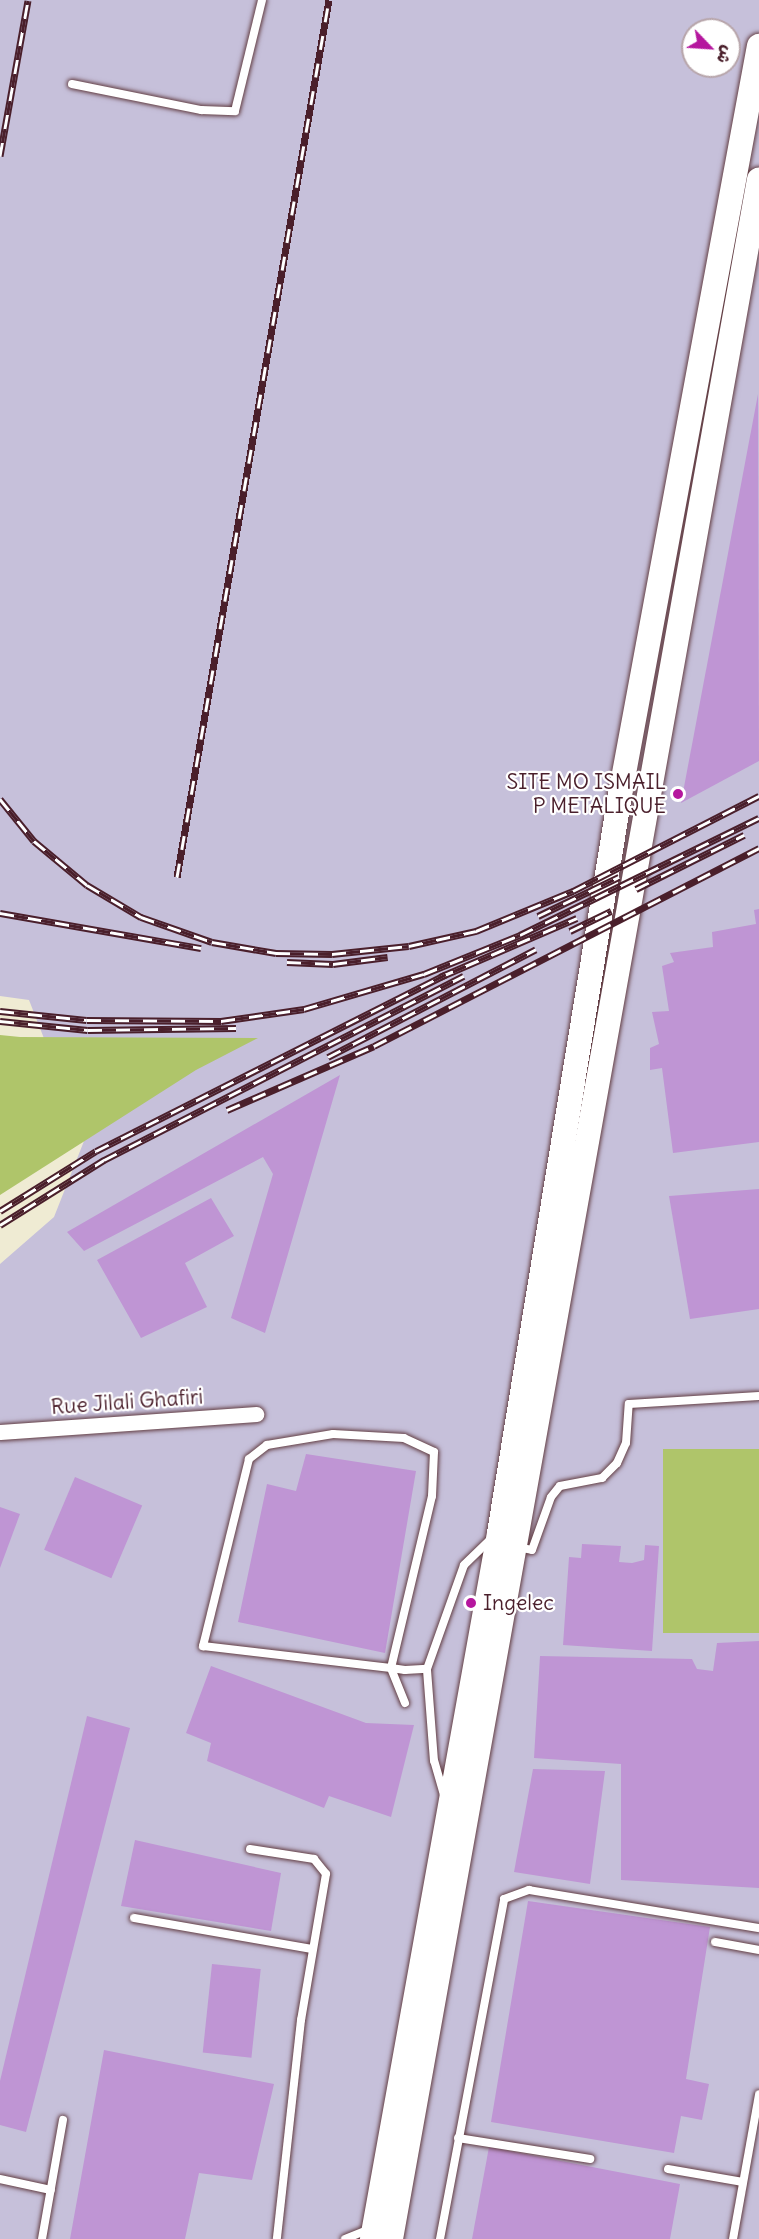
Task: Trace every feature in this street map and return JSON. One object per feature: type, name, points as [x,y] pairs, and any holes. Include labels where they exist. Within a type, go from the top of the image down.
[{"type":"main road","points":[[379,2235],[449,1812],[508,1540],[620,795],[759,46]]},
{"type":"main road","points":[[379,2235],[759,180]]},
{"type":"street","name":"Rue Jilali Ghafiri","points":[[0,1432],[256,1414]]},
{"type":"lane","points":[[72,84],[235,111],[262,0]]},
{"type":"lane","points":[[449,1812],[434,1761],[428,1669],[464,1565],[508,1540],[532,1550],[550,1497],[561,1486],[602,1478],[617,1463],[626,1443],[629,1404],[759,1396]]},
{"type":"lane","points":[[405,1703],[391,1668],[432,1496],[434,1452],[404,1438],[333,1434],[267,1445],[249,1459],[203,1646],[391,1668],[428,1669]]},
{"type":"lane","points":[[250,1850],[322,1864],[326,1874],[312,1949],[277,2239]]},
{"type":"lane","points":[[440,2239],[498,1911],[509,1895],[529,1890],[759,1928]]},
{"type":"lane","points":[[134,1918],[312,1949]]},
{"type":"lane","points":[[715,1942],[759,1950]]},
{"type":"lane","points":[[733,2239],[759,2094]]},
{"type":"lane","points":[[42,2239],[63,2120]]},
{"type":"lane","points":[[459,2138],[590,2159]]},
{"type":"lane","points":[[668,2169],[743,2181]]},
{"type":"lane","points":[[0,2179],[51,2190]]},
{"type":"lane","points":[[345,2239],[379,2235]]},
{"type":"shaded area","points":[[0,0],[759,0],[759,2239],[0,2239],[0,1264],[54,1217],[84,1141],[29,1000],[0,996]]},
{"type":"green space","points":[[0,1035],[258,1038],[196,1070],[0,1195]]},
{"type":"green space","points":[[663,1449],[759,1449],[759,1633],[663,1633]]},
{"type":"building","points":[[758,394],[759,761],[681,803]]},
{"type":"building","points":[[759,909],[759,1142],[673,1153],[662,1068],[650,1070],[650,1048],[659,1044],[652,1012],[669,1011],[662,966],[674,962],[670,953],[713,947],[712,932],[756,924],[754,910]]},
{"type":"building","points":[[340,1075],[265,1333],[231,1318],[273,1174],[263,1157],[84,1251],[67,1232]]},
{"type":"building","points":[[759,1189],[759,1309],[690,1319],[669,1196]]},
{"type":"building","points":[[211,1198],[234,1236],[185,1263],[207,1307],[141,1338],[97,1260]]},
{"type":"building","points":[[306,1454],[416,1471],[385,1653],[238,1622],[267,1484],[296,1491]]},
{"type":"building","points":[[75,1477],[142,1506],[111,1578],[44,1550]]},
{"type":"building","points":[[0,1507],[20,1514],[0,1568]]},
{"type":"building","points":[[582,1544],[621,1546],[619,1562],[632,1563],[644,1560],[645,1545],[659,1546],[652,1651],[563,1645],[569,1557],[581,1558]]},
{"type":"building","points":[[759,1641],[759,1888],[621,1880],[621,1764],[534,1758],[540,1656],[692,1659],[697,1669],[713,1671],[717,1643]]},
{"type":"building","points":[[211,1666],[366,1723],[414,1725],[391,1817],[329,1796],[324,1808],[207,1761],[211,1743],[186,1733]]},
{"type":"building","points":[[87,1716],[130,1728],[26,2132],[0,2125],[0,2081]]},
{"type":"building","points":[[533,1769],[605,1771],[590,1884],[514,1872]]},
{"type":"building","points":[[135,1840],[281,1873],[271,1931],[121,1906]]},
{"type":"building","points":[[528,1901],[710,1927],[686,2079],[709,2084],[702,2120],[681,2116],[674,2153],[491,2122]]},
{"type":"building","points":[[212,1964],[261,1969],[251,2058],[203,2053]]},
{"type":"building","points":[[104,2050],[274,2084],[252,2180],[199,2173],[185,2239],[70,2239]]},
{"type":"building","points":[[489,2147],[680,2184],[670,2239],[472,2239]]},
{"type":"railway","points":[[0,156],[28,0]]},
{"type":"railway","points":[[177,877],[329,0]]},
{"type":"railway","points":[[0,799],[34,841],[87,885],[141,917],[212,942],[276,953],[332,954],[409,946],[476,931],[573,891],[759,796]]},
{"type":"railway","points":[[0,1011],[87,1020],[221,1021],[304,1009],[424,974],[520,935],[759,818]]},
{"type":"railway","points":[[636,889],[744,835]]},
{"type":"railway","points":[[227,1110],[374,1046],[759,848]]},
{"type":"railway","points":[[538,916],[619,877]]},
{"type":"railway","points":[[570,931],[611,911]]},
{"type":"railway","points":[[0,913],[201,948]]},
{"type":"railway","points":[[440,977],[577,918]]},
{"type":"railway","points":[[328,1057],[536,949]]},
{"type":"railway","points":[[287,962],[333,964],[388,957]]},
{"type":"railway","points":[[0,1211],[96,1151],[446,974]]},
{"type":"railway","points":[[0,1225],[104,1160],[464,976]]},
{"type":"railway","points":[[0,1021],[88,1030],[236,1028]]},
{"type":"place","name":"SITE MO ISMAIL P METALIQUE","points":[[678,794]]},
{"type":"place","name":"Ingelec","points":[[471,1603]]}]
